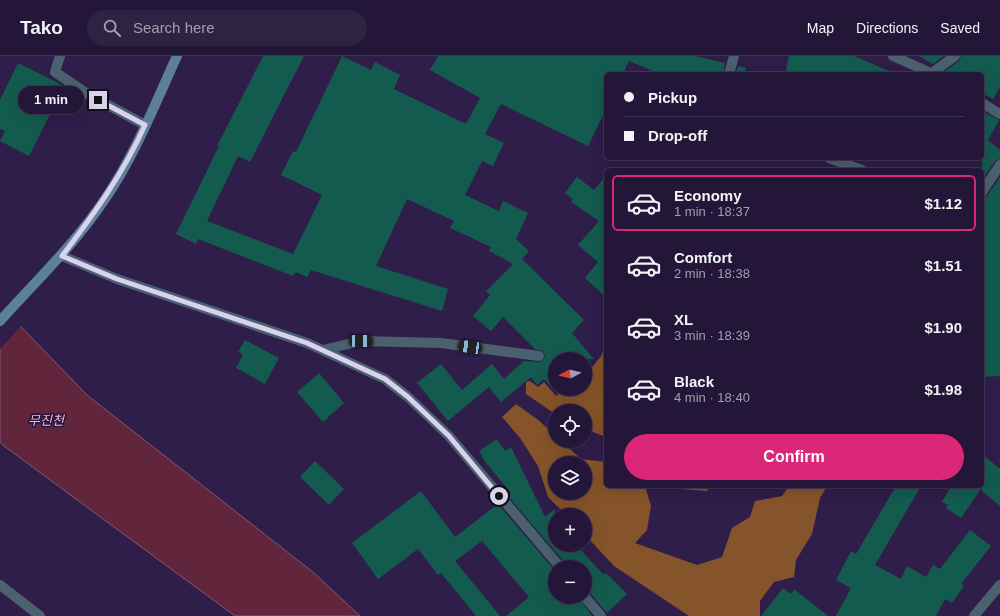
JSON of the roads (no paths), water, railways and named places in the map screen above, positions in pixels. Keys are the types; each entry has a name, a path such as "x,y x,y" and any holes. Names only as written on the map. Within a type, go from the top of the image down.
{"main road":[{"path":"0,321 37,280 62,256 105,199 136,146 177,56"}],"street":[{"path":"60,56 55,72 86,93 145,125"},
{"path":"730,72 734,56"},
{"path":"893,56 929,72"},
{"path":"935,72 954,56"},
{"path":"984,104 1000,114"},
{"path":"834,160 856,168"},
{"path":"984,189 1000,165"},
{"path":"62,256 117,279 322,350 385,379 408,397 449,436 554,560"},
{"path":"322,350 361,341 441,342 539,356"},
{"path":"974,616 1000,585"},
{"path":"0,586 40,616"},
{"path":"591,604 601,616"}],"water":[{"name":"무진천","path":"0,305 87,395 314,573 360,616 235,616 4,446 0,442"}]}
